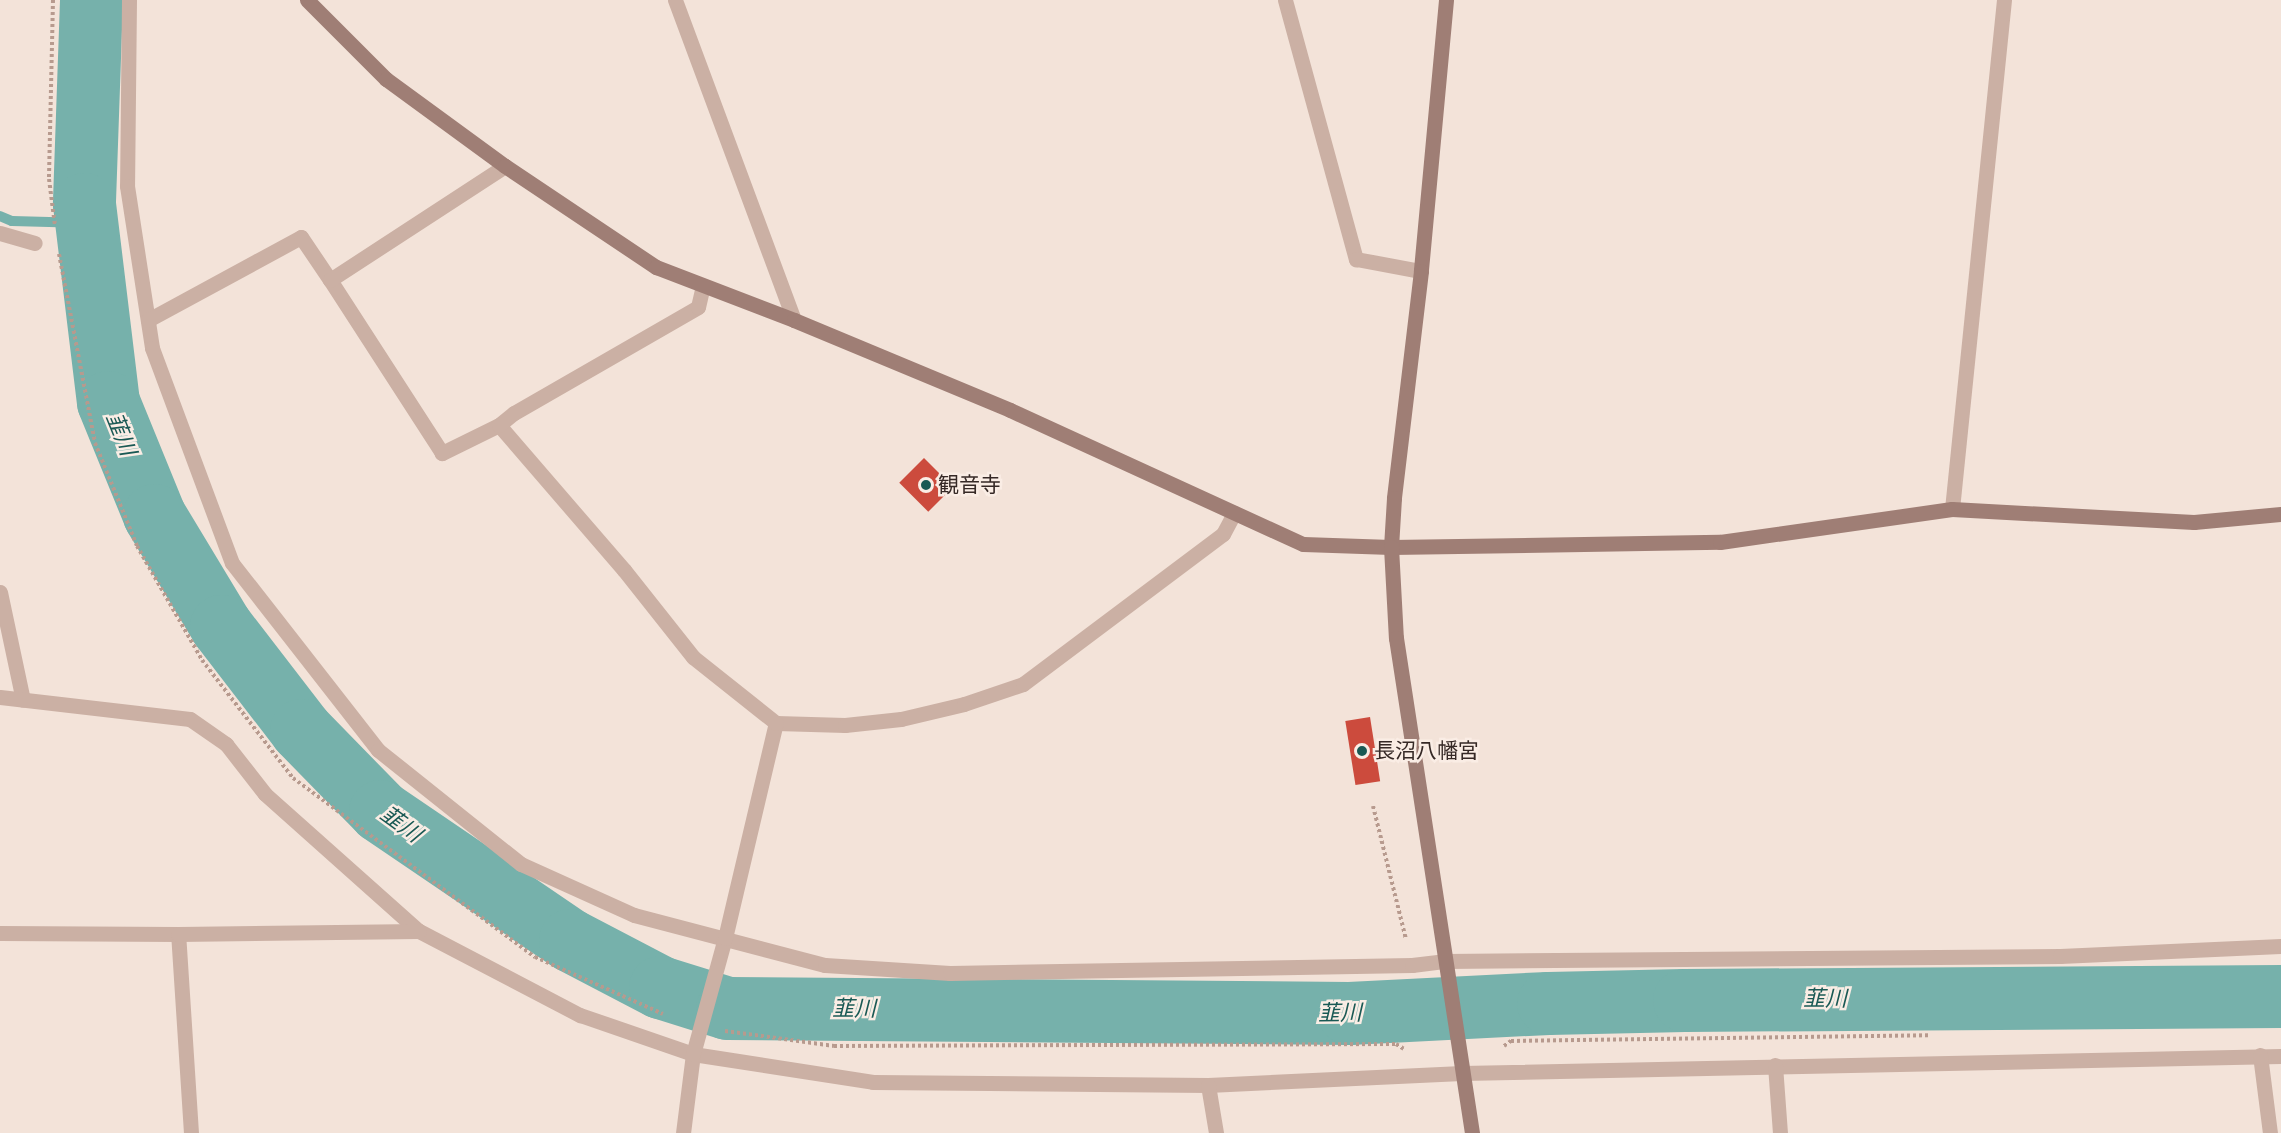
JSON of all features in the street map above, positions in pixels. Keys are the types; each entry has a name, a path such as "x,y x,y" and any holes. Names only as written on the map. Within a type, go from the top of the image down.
{"street":[{"path":"129,0 127,186 152,348 232,563 378,750 521,864 634,915 723,945 825,966 950,972 1412,965 1445,967 2060,956 2281,946"},
{"path":"307,0 386,79 505,166 656,267 794,320 1010,410 1303,544 1391,547 1720,542 1952,508 2194,522 2281,514"},
{"path":"675,0 794,320"},
{"path":"1285,0 1356,259 1421,271"},
{"path":"1446,0 1421,271 1394,498 1391,547 1396,638 1472,1133"},
{"path":"1952,508 2004,0"},
{"path":"330,280 505,166"},
{"path":"0,233 35,243"},
{"path":"148,320 302,237 442,453 499,426 514,413 698,307 703,286"},
{"path":"499,426 624,570 693,657 776,723 845,725 901,719 963,704 1023,684 1223,534 1234,513"},
{"path":"0,592 23,700"},
{"path":"0,697 190,719 226,744 265,795 419,932 580,1015 693,1054 873,1082 1208,1085 1460,1062 1775,1065 2281,1056"},
{"path":"683,1133 693,1054 723,945 776,723"},
{"path":"0,933 419,932"},
{"path":"178,934 191,1133"},
{"path":"2260,1055 2270,1133"},
{"path":"1775,1065 1780,1133"},
{"path":"1208,1085 1216,1133"}],"path":[{"path":"53,0 49,179 56,236"},
{"path":"58,247 95,443 137,546 202,660 293,778 535,957 671,1020"},
{"path":"1373,806 1412,965"},
{"path":"720,1033 729,1030 834,1046 1396,1044 1406,1050"},
{"path":"1460,1062 1487,1058 1511,1041 1937,1035"}],"building":[{"name":"観音寺","path":"924,458 953,487 928,512 899,483"},
{"name":"長沼八幡宮","path":"1370,717 1380,781 1355,785 1345,721"}],"waterway":[{"name":"韮川","path":"91,0 84,204 108,402 154,515 221,626 301,730 380,811 570,940 660,987 727,1008 1349,1013 1548,1003 1684,1000 2281,996"},
{"path":"0,216 12,221 86,223"}],"place":[{"name":"観音寺","path":"926,485"},
{"name":"長沼八幡宮","path":"1362,751"}]}
